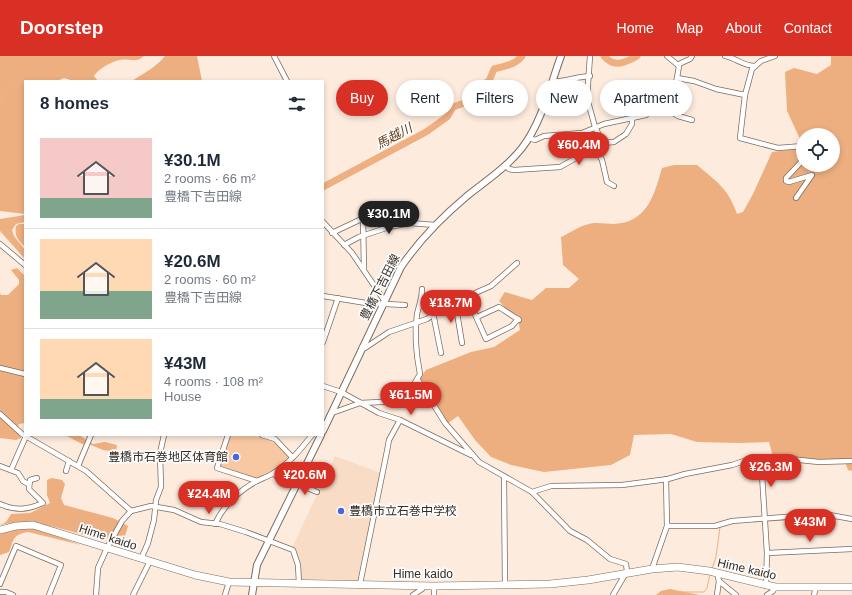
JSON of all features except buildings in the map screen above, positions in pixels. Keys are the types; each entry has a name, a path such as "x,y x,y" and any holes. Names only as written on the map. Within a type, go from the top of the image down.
{"highway":[{"name":"Hime kaido","path":"0,530 16,526 33,525 201,577 229,582 360,584 422,588 434,586 567,582 652,569 678,567 713,572 766,586 815,591 852,588"}],"main road":[{"name":"豊橋下吉田線","path":"552,80 561,56"},
{"name":"豊橋下吉田線","path":"325,422 332,413 383,302 401,267 411,252 435,224 518,153 539,116"},
{"path":"252,595 257,565 298,485 321,436"}],"street":[{"path":"274,56 286,80"},
{"path":"590,56 590,76 587,98 595,127 603,143"},
{"path":"667,56 679,64"},
{"path":"679,64 690,59 692,56"},
{"path":"725,56 734,58 744,64 755,66"},
{"path":"775,56 761,61 752,69 745,95 740,138 778,148 796,147"},
{"path":"679,64 677,78 694,81 716,89 745,95"},
{"path":"564,80 577,76 590,76"},
{"path":"528,138 534,140 544,136 582,133 595,127 641,116"},
{"path":"678,116 692,120"},
{"path":"505,165 509,169 514,170 526,168 556,168 603,143 614,142 623,136 632,124 632,118"},
{"path":"595,148 602,160 607,182 614,186"},
{"path":"796,167 786,178 786,181 789,182 812,175 796,198"},
{"path":"332,233 372,214"},
{"path":"363,217 365,235 364,270"},
{"path":"324,223 364,270 383,302"},
{"path":"344,245 365,235 405,224 435,224"},
{"path":"0,244 24,264"},
{"path":"362,347 365,348 398,328 427,319 433,313 455,301 472,295 497,282 517,263"},
{"path":"332,413 360,404 401,401 418,380 420,374 415,348 416,323 422,299 422,289"},
{"path":"472,295 474,310 486,339 512,326 519,320 499,307 477,317"},
{"path":"324,296 366,303 383,302 405,305"},
{"path":"324,339 338,298"},
{"path":"455,301 462,343"},
{"path":"433,313 441,353"},
{"path":"0,368 24,374"},
{"path":"418,380 445,423 460,439 472,456"},
{"path":"324,386 341,392 360,404 379,413 400,420 472,456 504,478 532,492 570,531 587,540 610,559 626,564 627,571 612,595"},
{"path":"0,414 13,428 24,435"},
{"path":"360,584 388,446 400,420"},
{"path":"11,470 26,436 78,466 131,511"},
{"path":"78,466 91,436"},
{"path":"141,559 148,543 154,520 155,505 162,482 160,453 164,436"},
{"path":"228,436 217,468 257,481"},
{"path":"267,436 275,439 292,457"},
{"path":"215,524 226,504 236,494 257,481 273,474 292,457 311,436"},
{"path":"532,492 556,486 622,485 666,479 726,467 750,459 780,458 819,462 852,461"},
{"path":"761,459 767,553 766,586"},
{"path":"66,471 69,460"},
{"path":"0,466 20,475 23,481 28,484 30,491 43,503 27,510 13,509 0,504"},
{"path":"273,474 317,492"},
{"path":"28,484 32,478 37,478"},
{"path":"504,478 505,584"},
{"path":"652,569 667,526 666,479"},
{"path":"96,595 97,573 106,548 122,521 131,511 155,505 174,510 201,522 246,532 293,550 298,565 299,583"},
{"path":"667,526 715,526 732,521 765,520 824,514 852,519"},
{"path":"0,584 16,546 61,565 49,595"},
{"path":"767,553 852,549"},
{"path":"133,595 150,562"},
{"path":"713,572 719,581 736,595"},
{"path":"717,595 719,581"},
{"path":"226,595 229,582"},
{"path":"434,586 434,595"},
{"path":"766,595 773,591 775,587"},
{"path":"413,595 422,588"},
{"path":"422,588 422,595"},
{"path":"0,592 6,592 13,595"}],"shaded area":[{"path":"0,56 144,56 138,60 120,60 109,64 102,68 94,76 97,80 71,80 64,78 59,80 24,80 24,214 0,211"},
{"path":"165,56 197,56 202,80 134,80 154,67"},
{"path":"831,56 852,56 852,471 848,470 844,459 812,460 773,457 769,442 697,442 671,434 634,435 630,455 611,465 544,472 511,465 491,457 475,440 458,416 447,424 420,378 426,370 471,352 494,347 520,330 518,319 499,301 505,292 532,300 546,288 569,288 579,279 563,265 561,237 585,225 598,223 614,224 635,218 642,213 648,205 656,188 662,168 674,165 697,165 716,181 726,192 734,205 737,214 743,212 772,152 796,149 796,172 840,172 840,128 796,128 796,130 787,111 785,72 794,68 817,74 831,65"},
{"path":"24,215 24,222 16,224 12,230 14,236 24,249 24,258 0,231 0,219"},
{"path":"19,224 24,224 24,246 16,235 16,226"},
{"path":"17,268 24,275 24,423 19,424 17,429 21,438 16,440 0,438 0,293 1,295 8,295 19,284 19,280 11,270"},
{"path":"67,436 81,436 93,444 105,442 117,445 116,452 82,444"},
{"path":"230,436 256,436 263,438 283,450 290,458 271,473 257,479 219,467"},
{"name":"豊橋市立石巻中学校","path":"335,456 381,473 359,581 300,579 292,548"},
{"path":"52,478 62,480 65,484 61,498 64,505 113,518 128,526 125,536 110,535 105,541 40,524 13,523 0,525 6,522 11,514 30,513 50,503 47,495 47,480"},
{"path":"21,528 34,528 81,545 28,532 16,537 9,552 0,555 0,534"},
{"path":"670,589 700,595 656,595 661,591"}],"waterway":[{"name":"馬越川","path":"324,186 426,132 447,117 453,107 467,102 480,86 489,81 494,69 513,63 522,56"},
{"name":"馬越川","path":"604,56 608,60 616,63 628,61 637,56"},
{"name":"馬越川","path":"0,101 10,88 16,84 24,82"},
{"path":"768,521 827,518"},
{"path":"754,522 763,521"},
{"path":"712,569 716,557 720,527"},
{"path":"660,595 670,592 704,592 707,588 710,574"}],"place":[{"name":"豊橋市石巻地区体育館","path":"236,457"},
{"name":"豊橋市立石巻中学校","path":"341,511"}]}
